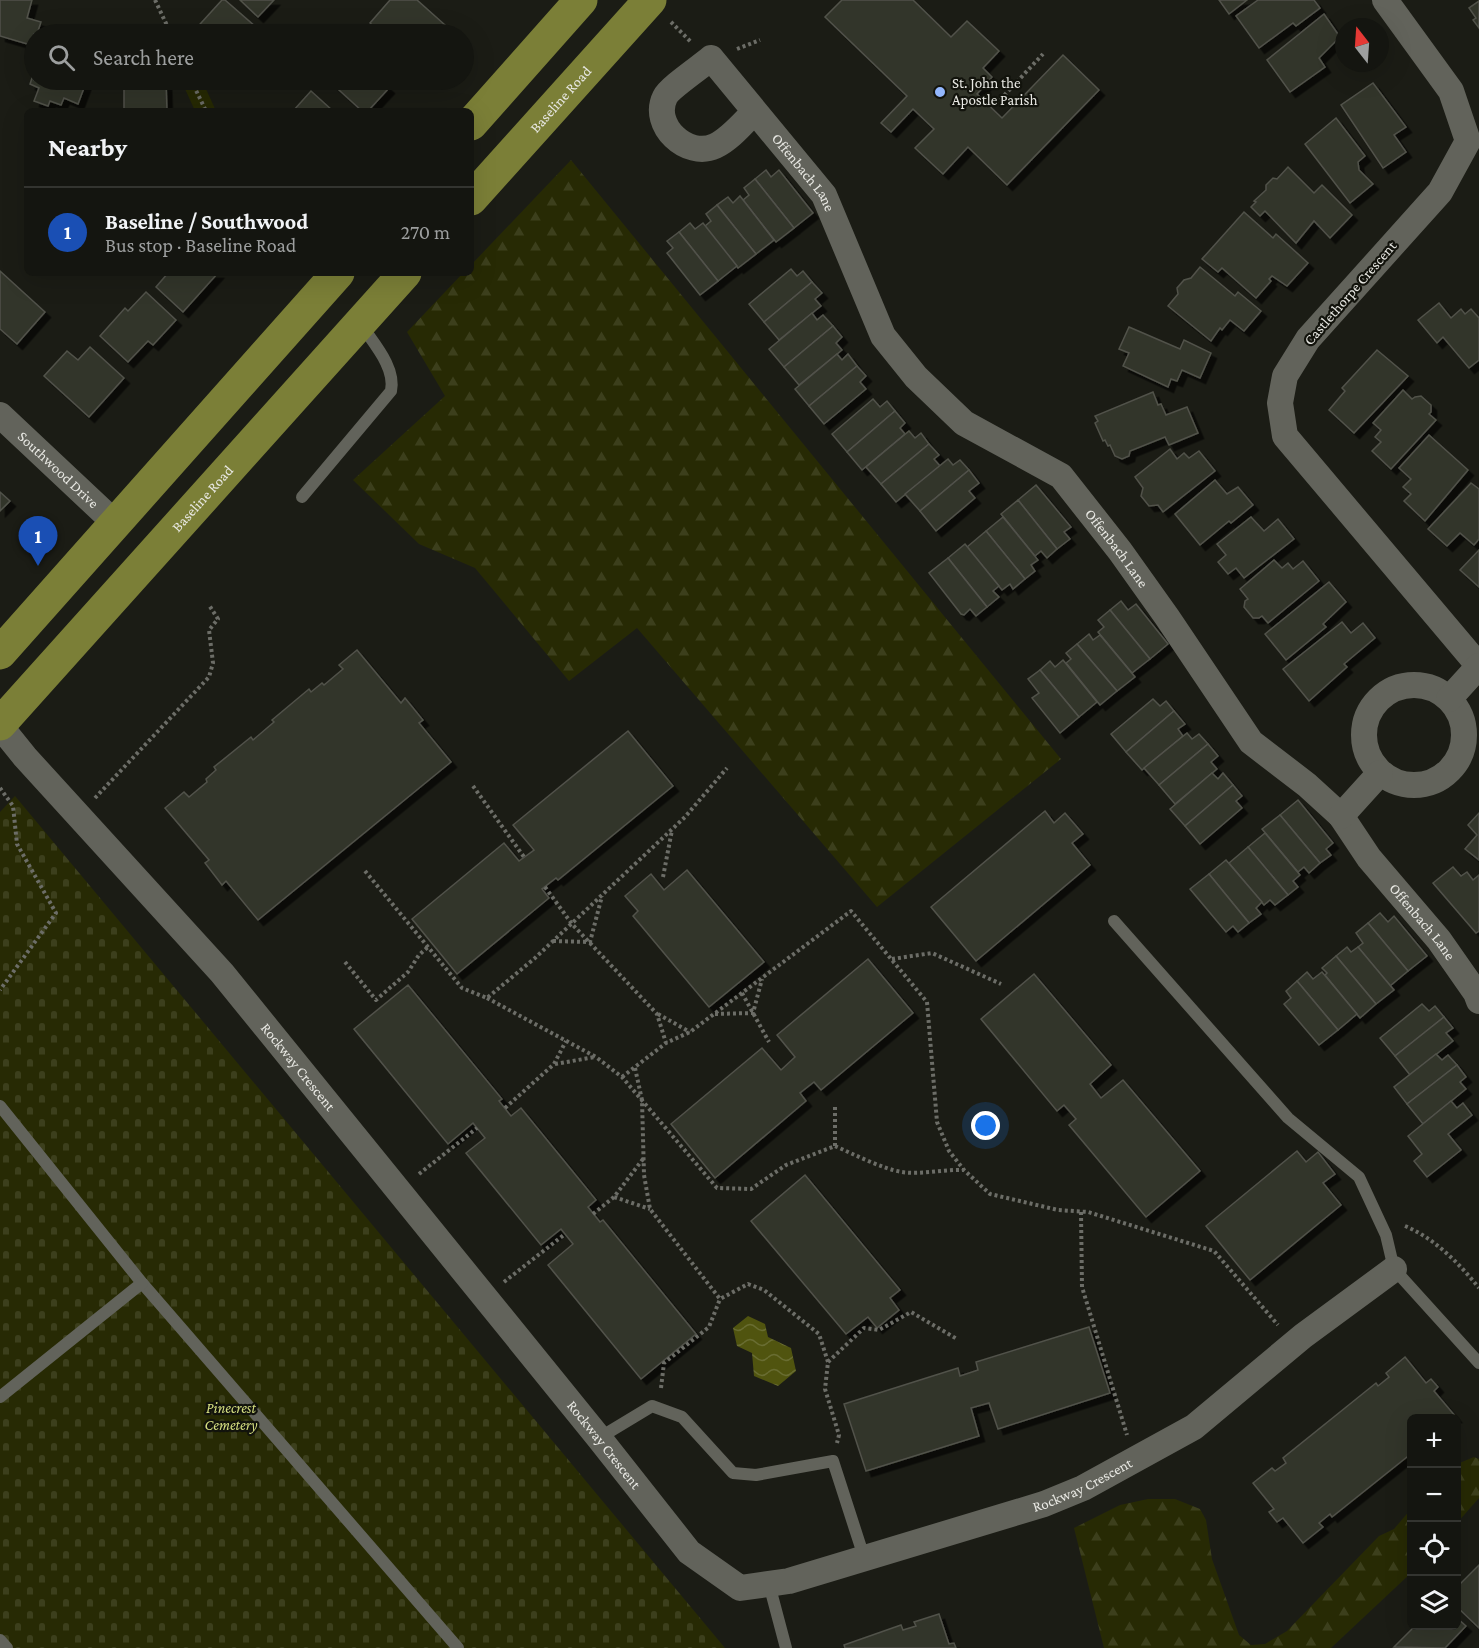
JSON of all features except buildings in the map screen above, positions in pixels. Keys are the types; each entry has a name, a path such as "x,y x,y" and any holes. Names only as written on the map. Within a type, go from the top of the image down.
{"main road":[{"path":"474,121 581,0"},
{"name":"Baseline Road","path":"474,196 650,0"},
{"path":"0,653 335,276"},
{"name":"Baseline Road","path":"0,725 402,276"}],"street":[{"name":"Castlethorpe Crescent","path":"1385,0 1451,91 1468,141 1440,192 1308,339 1285,376 1280,403 1285,436 1479,666"},
{"name":"Offenbach Lane","path":"754,112 824,195 883,336 916,377 964,423 1061,476 1120,551 1251,741 1307,785 1341,816 1369,858 1439,940 1476,993 1479,1001"},
{"name":"Southwood Drive","path":"0,415 115,523"},
{"path":"1449,699 1479,666"},
{"path":"1420,685 1435,690 1449,699 1459,712 1464,729 1464,746 1457,762 1445,776 1429,784 1412,786 1395,782 1380,773 1370,760 1364,738 1368,714 1377,701 1389,692 1404,686 1420,685"},
{"name":"Rockway Crescent","path":"0,725 25,757 222,973 689,1552 740,1588 789,1581 1044,1504 1083,1488 1194,1427 1294,1344 1394,1269"},
{"path":"1341,816 1380,773"}],"lane":[{"path":"302,497 391,391 393,382 389,368 360,323"},
{"path":"1114,921 1287,1118 1359,1177 1386,1234 1394,1269 1479,1363"},
{"path":"0,1106 142,1283 458,1648"},
{"path":"0,1397 142,1283"},
{"path":"599,1438 652,1406 682,1417 733,1473 756,1475 833,1461 864,1557"},
{"path":"769,1584 786,1648"},
{"path":"0,1640 7,1648"}],"path":[{"path":"155,0 166,24"},
{"path":"996,104 1043,54"},
{"path":"196,90 205,108"},
{"path":"95,799 209,677 213,663 209,630 218,619 209,605"},
{"path":"487,998 572,924 672,829 727,768"},
{"path":"473,786 524,857"},
{"path":"0,788 13,806 17,844 56,913 0,990"},
{"path":"663,877 672,829"},
{"path":"365,871 462,988 487,998 596,1057 622,1077 717,1188 751,1189 786,1165 835,1146 900,1172 964,1170"},
{"path":"545,887 572,924 657,1014 690,1032"},
{"path":"590,942 602,896"},
{"path":"622,1077 666,1043 690,1032 851,911 927,1002 937,1122 949,1151 964,1170 990,1194 1058,1210 1088,1212 1214,1251 1294,1344"},
{"path":"553,941 590,942"},
{"path":"345,962 376,1000 408,972 419,955 428,947"},
{"path":"892,960 932,953 1001,984"},
{"path":"753,1013 762,978"},
{"path":"742,993 769,1042"},
{"path":"714,1014 753,1013"},
{"path":"657,1014 666,1043"},
{"path":"505,1108 554,1064 566,1041"},
{"path":"554,1064 596,1057"},
{"path":"635,1068 642,1100 644,1175 650,1209 720,1299"},
{"path":"835,1107 835,1146"},
{"path":"398,1190 477,1128"},
{"path":"593,1214 614,1197 643,1159"},
{"path":"614,1197 650,1209"},
{"path":"1081,1212 1082,1287 1116,1404 1135,1459"},
{"path":"1375,1213 1415,1230 1461,1265 1479,1288"},
{"path":"484,1297 565,1234"},
{"path":"662,1409 661,1390 664,1363 709,1327 720,1299 748,1284 764,1290 819,1334 828,1362 825,1389 839,1435 833,1461"},
{"path":"828,1362 864,1328 879,1330 911,1312 957,1339"}],"green space":[{"path":"186,90 207,90 215,108 194,108"},
{"path":"571,160 1061,759 877,907 637,628 569,681 475,568 419,544 353,480 445,396 407,332 460,276 474,276 474,262"},
{"name":"Pinecrest Cemetery","path":"15,796 725,1648 0,1648 0,812"},
{"path":"1474,1457 1479,1459 1479,1498 1461,1518 1461,1468 1461,1462"},
{"path":"1148,1499 1175,1499 1200,1509 1206,1520 1212,1559 1239,1635 1251,1645 1265,1644 1287,1631 1379,1536 1394,1529 1407,1514 1407,1577 1331,1648 1104,1648 1074,1528 1120,1505"}],"water":[{"path":"748,1316 765,1324 768,1337 791,1348 796,1371 778,1386 754,1376 752,1353 737,1346 733,1328"}],"place":[{"name":"St. John the Apostle Parish","path":"940,92"},
{"name":"Baseline / Southwood","path":"38,566"}]}
